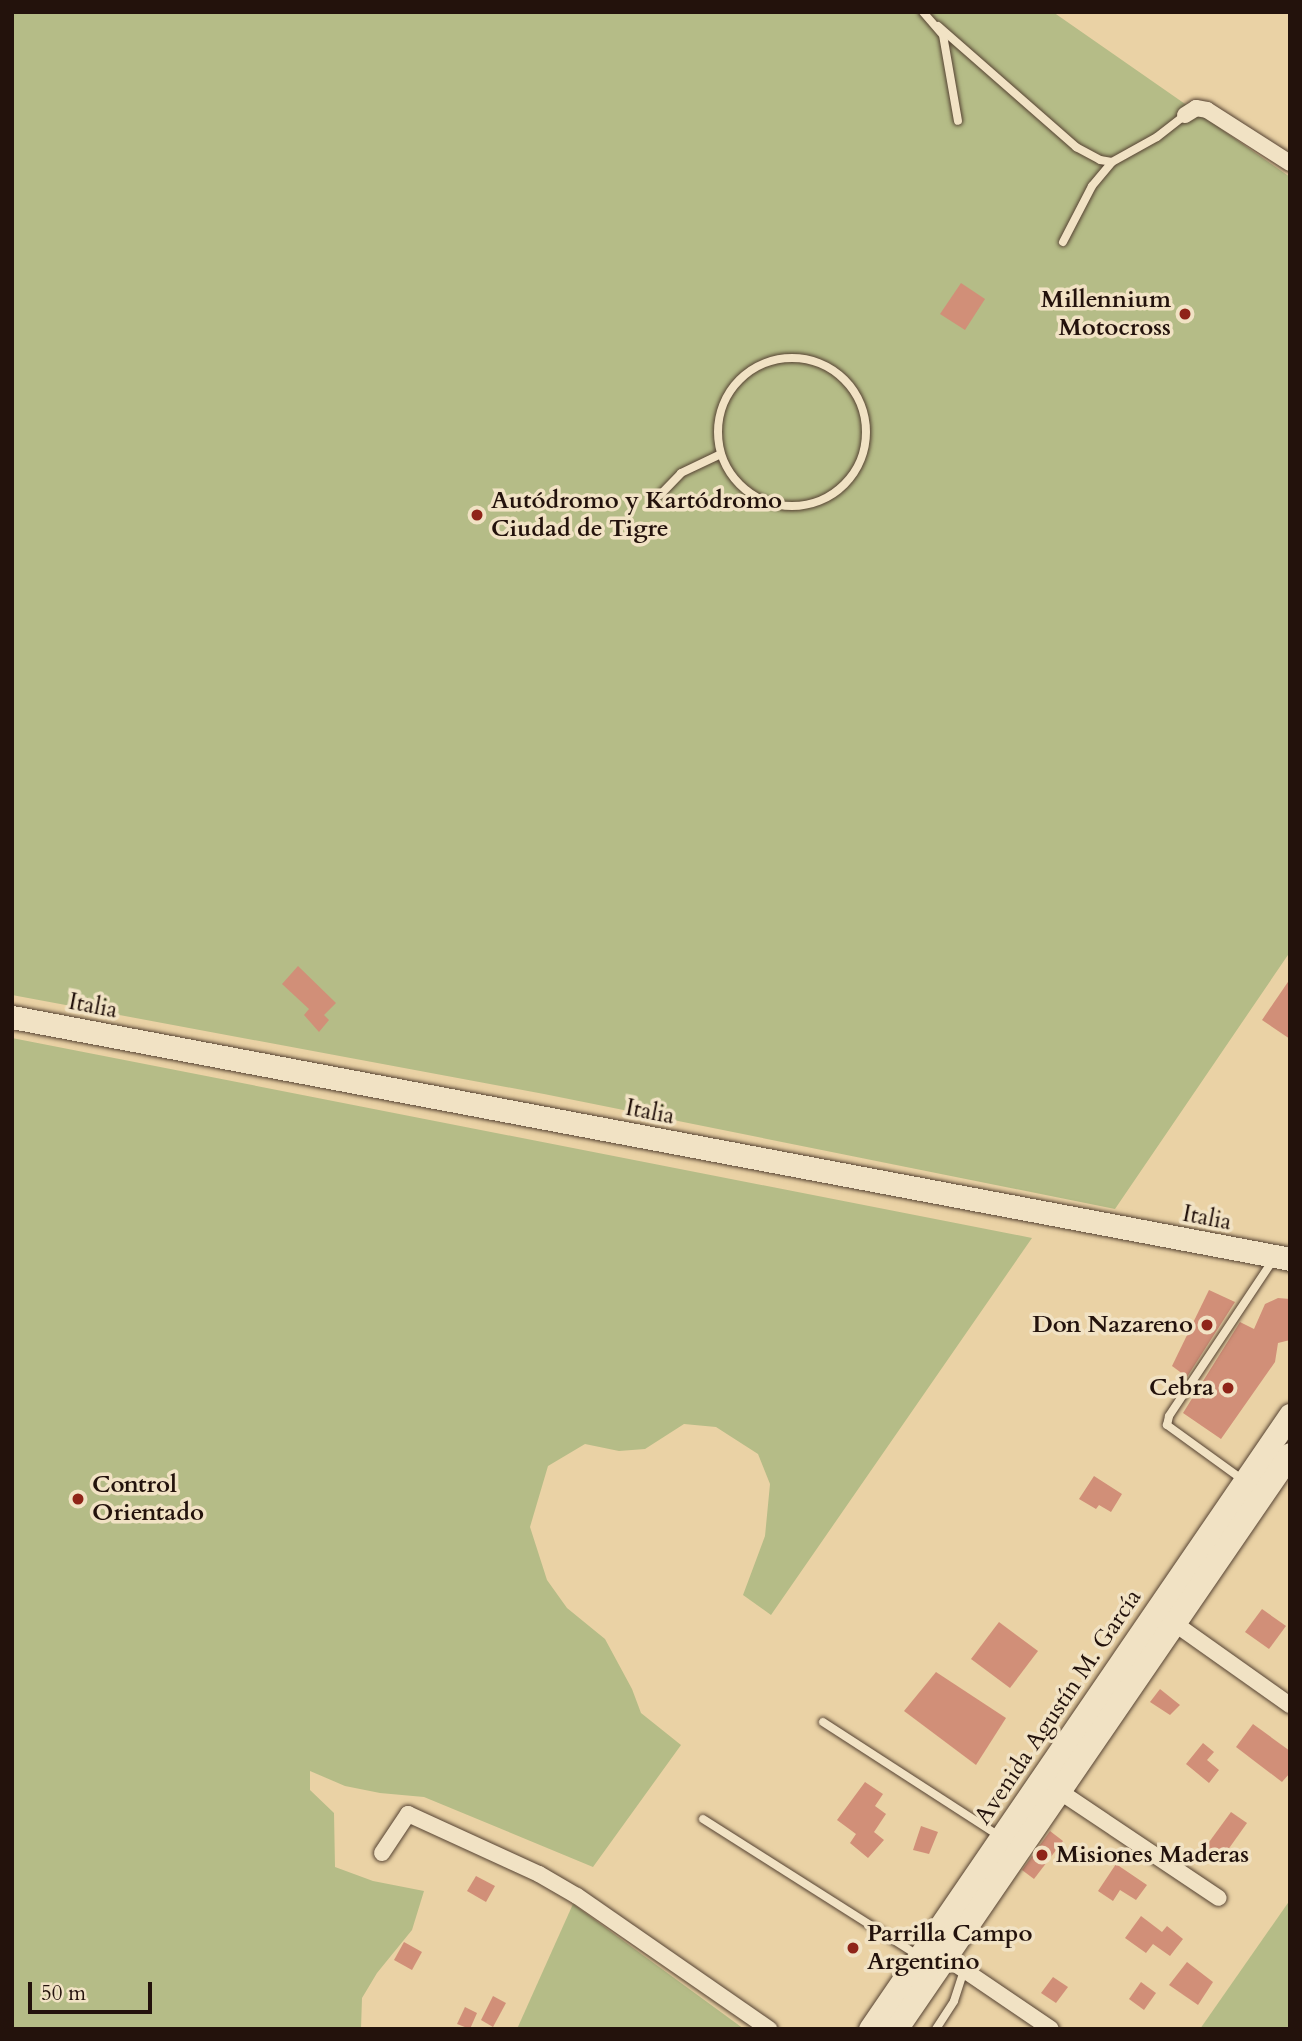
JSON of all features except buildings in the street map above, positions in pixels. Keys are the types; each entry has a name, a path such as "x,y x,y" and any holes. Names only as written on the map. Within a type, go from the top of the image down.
{"main road":[{"name":"Italia","path":"12,1017 1283,1258"},
{"name":"Avenida Agustín M. García","path":"870,2029 1290,1415"},
{"name":"Avenida Agustín M. García","path":"896,2029 954,1964 1059,1791 1290,1454"}],"street":[{"path":"1185,115 1196,108 1207,110 1290,163"},
{"path":"1174,1623 1290,1705"},
{"path":"1059,1791 1219,1898"},
{"path":"382,1853 408,1814 539,1874 577,1896 769,2029"},
{"path":"954,1964 1051,2029"}],"lane":[{"path":"923,12 1076,147 1100,160 1112,162"},
{"path":"938,26 946,50 957,121"},
{"path":"1063,242 1092,186 1112,162 1157,137 1185,115"},
{"path":"799,358 830,368 853,389 866,418 864,450 850,479 839,490 810,504 778,505 748,492 732,475 721,454 719,422 730,392 746,374 767,362 799,358"},
{"path":"660,495 681,473 721,454"},
{"path":"1244,1481 1167,1424 1169,1416 1283,1258"},
{"path":"823,1722 1001,1837"},
{"path":"703,1819 919,1957"},
{"path":"936,2029 954,2001 954,1964"}],"green space":[{"name":"Autódromo y Kartódromo Ciudad de Tigre","path":"12,12 1053,12 1290,177 1290,952 1115,1209 544,1094 12,995"},
{"path":"12,1038 1032,1238 771,1615 743,1595 765,1536 770,1484 758,1454 716,1427 684,1424 645,1449 619,1451 585,1444 548,1466 530,1527 547,1580 567,1608 605,1639 632,1689 641,1713 681,1745 593,1867 424,1797 380,1793 345,1786 310,1771 310,1790 334,1813 335,1867 373,1881 424,1891 412,1930 377,1973 362,1998 361,2029 12,2029"},
{"path":"1290,1900 1290,2029 1200,2029"},
{"path":"573,1904 744,2029 517,2029"}],"place":[{"name":"Millennium Motocross","path":"1185,314"},
{"name":"Autódromo y Kartódromo Ciudad de Tigre","path":"477,515"},
{"name":"Don Nazareno","path":"1207,1325"},
{"name":"Cebra","path":"1228,1388"},
{"name":"Control Orientado","path":"78,1499"},
{"name":"Misiones Maderas","path":"1042,1855"},
{"name":"Parrilla Campo Argentino","path":"853,1948"}]}
